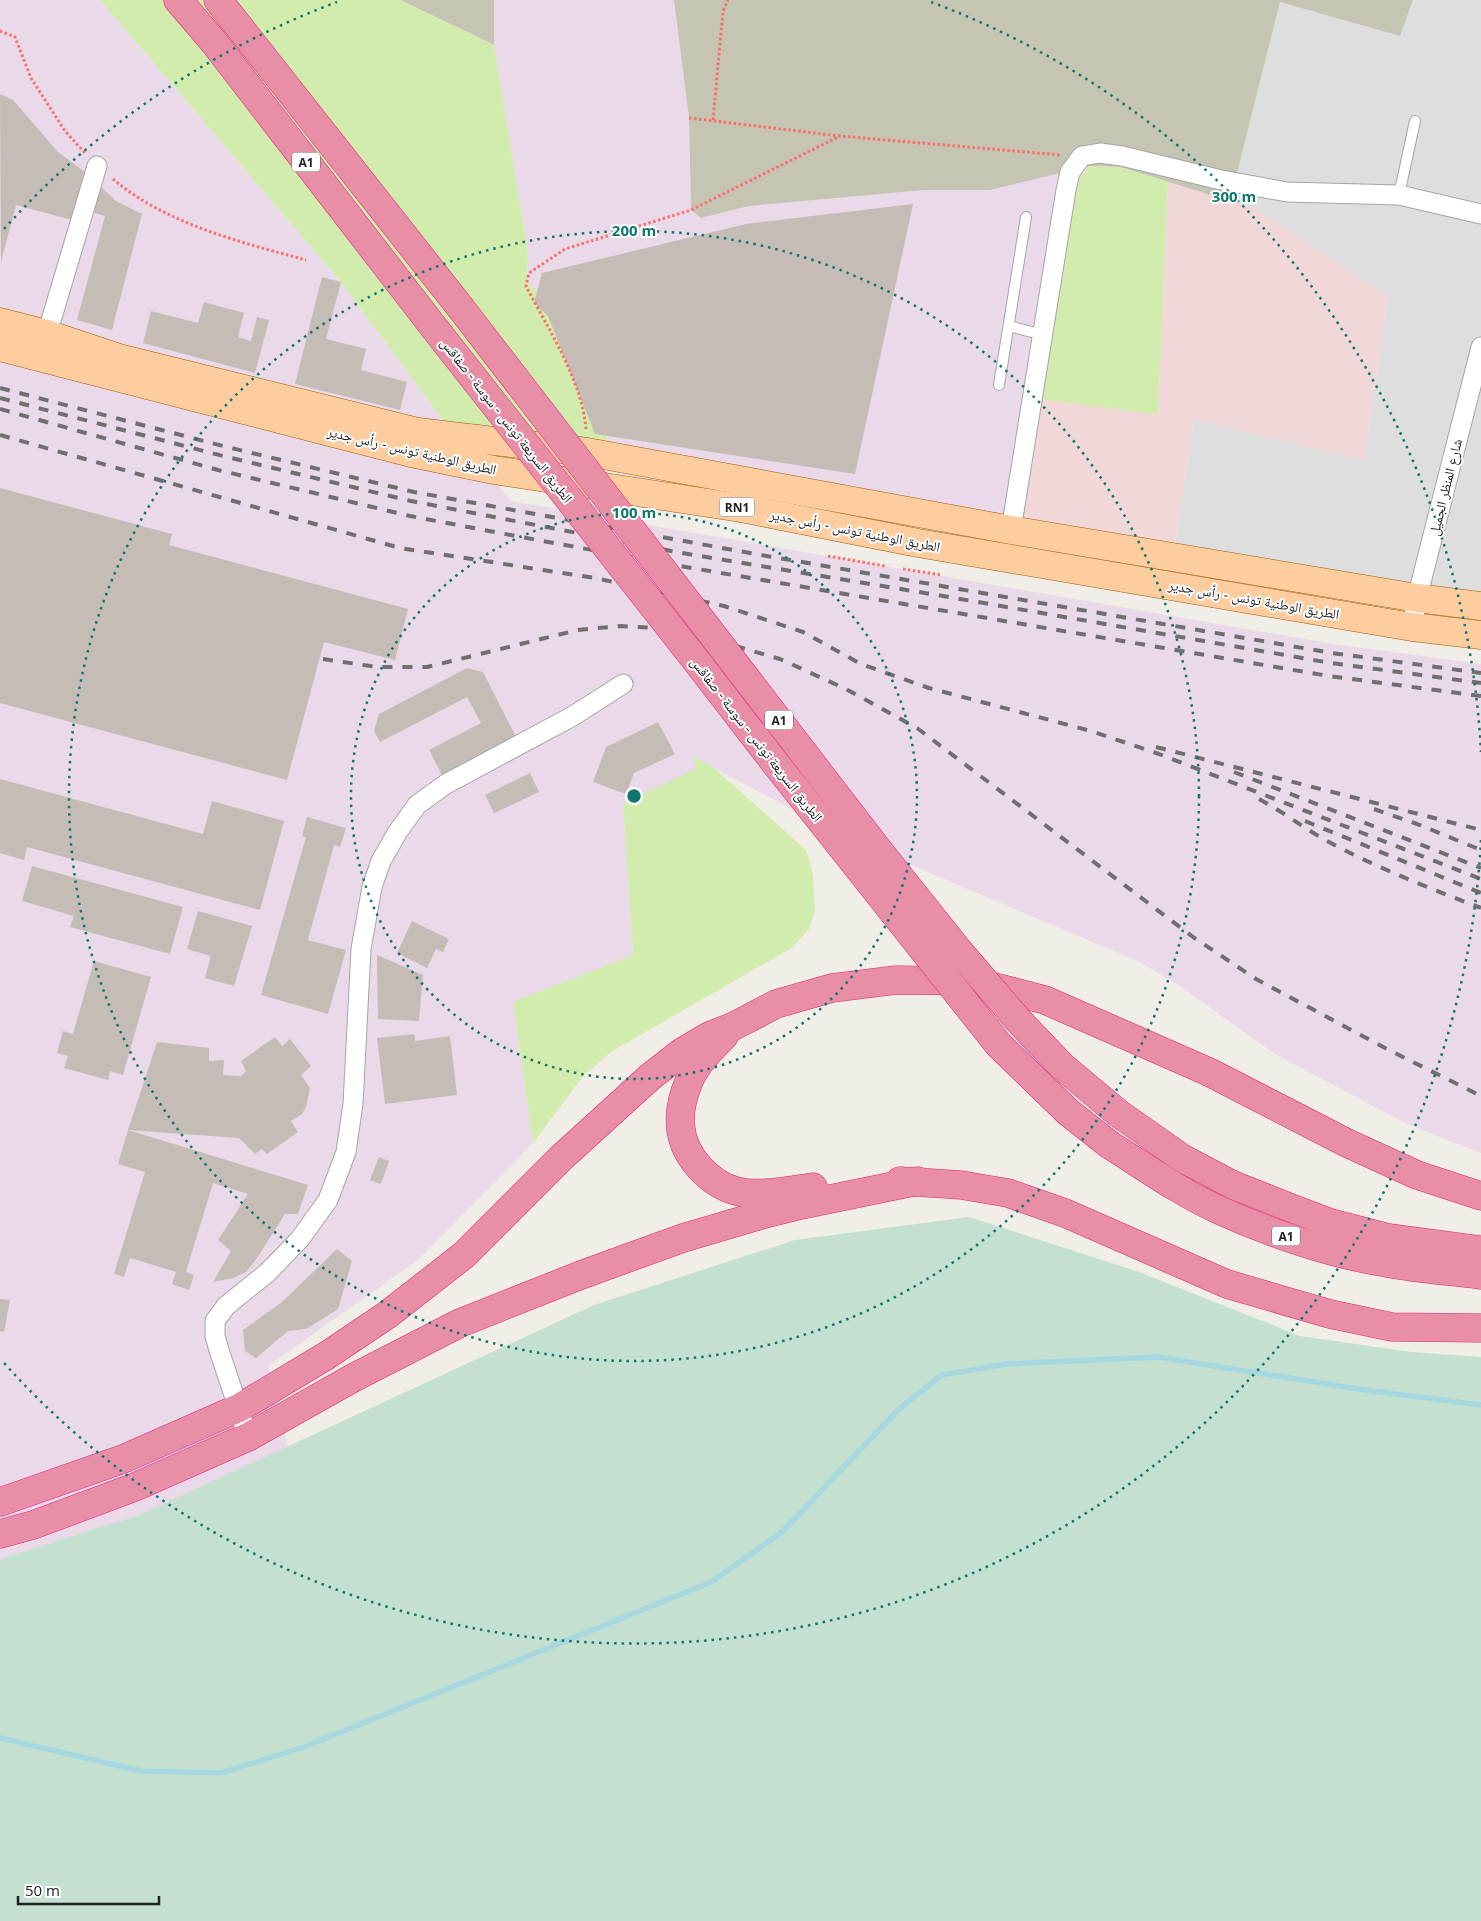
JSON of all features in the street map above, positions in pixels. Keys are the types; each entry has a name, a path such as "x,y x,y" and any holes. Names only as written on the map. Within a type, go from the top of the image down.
{"highway":[{"name":"الطريق السريعة تونس - سوسة - صفاقس","path":"178,0 213,41 432,325 778,767 998,1044 1068,1112 1110,1145 1217,1209 1276,1233 1321,1248 1386,1263 1481,1275"},
{"name":"الطريق السريعة تونس - سوسة - صفاقس","path":"218,0 460,308 876,847 958,950 1018,1020 1062,1066 1118,1113 1182,1158 1233,1185 1331,1223 1389,1238 1481,1250"},
{"path":"0,1502 123,1459 239,1408 326,1356 387,1315 464,1255 561,1158 650,1078 682,1052 709,1036 732,1027 776,1004 832,988 896,980 971,981 1045,1000 1208,1072 1347,1143 1416,1175 1481,1196"},
{"path":"732,1027 704,1058 689,1080 680,1119 682,1140 690,1156 710,1179 737,1191 762,1193 843,1183 918,1181 961,1185 1008,1193 1066,1213 1227,1284 1330,1314 1392,1327 1481,1328"},
{"path":"0,1534 135,1487 248,1437 353,1378 460,1323 581,1275 683,1238 761,1215 800,1205 918,1181"}],"main road":[{"name":"الطريق الوطنية تونس - رأس جدير","path":"0,322 47,334 119,358 418,432 588,452 1011,530 1417,598 1481,606"},
{"name":"الطريق الوطنية تونس - رأس جدير","path":"0,347 421,455 494,470 741,508 918,543 1412,627 1481,635"}],"street":[{"path":"1011,530 1066,190 1070,172 1082,156 1100,153 1122,156 1221,180 1287,192 1399,196 1481,214"},
{"path":"47,334 98,166"},
{"name":"شارع المنظر الجميل","path":"1412,627 1417,598 1481,347"},
{"path":"248,1437 217,1343 215,1321 226,1306 267,1273 300,1239 328,1200 346,1152 353,1104 361,949 372,887 381,861 397,833 417,805 446,784 573,716 624,684"}],"lane":[{"path":"1399,196 1415,121"},
{"path":"1000,385 1026,217"},
{"path":"1009,326 1043,335"}],"path":[{"path":"713,121 723,11 728,0"},
{"path":"0,31 15,37 30,78 65,132 98,166 125,189 175,217 235,240 306,260"},
{"path":"689,118 840,136 1082,156"},
{"path":"588,452 585,414 570,372 526,286 530,273 565,249 691,210 840,136"},
{"path":"828,556 885,566"},
{"path":"902,568 942,575"}],"shaded area":[{"path":"0,0 100,0 341,282 445,423 511,501 1333,644 1481,664 1481,1153 1407,1124 1275,1054 1180,986 1140,962 845,837 695,758 697,769 623,803 633,955 513,1002 533,1143 419,1259 268,1366 288,1447 139,1515 0,1559"},
{"path":"400,0 494,0 494,45"},
{"path":"494,0 674,0 689,118 691,210 701,218 749,206 924,190 990,190 1089,166 1060,203 1015,521 607,449 605,388 544,300 527,281 528,253 494,45"},
{"path":"674,0 1413,0 1400,36 1280,2 1230,201 1120,167 1089,166 990,190 924,190 749,206 701,218 691,210 689,118"},
{"path":"1413,0 1481,0 1481,594 1174,551 1194,419 1364,460 1388,297 1254,208 1230,201 1280,2 1400,36"},
{"path":"1168,182 1254,208 1388,297 1364,460 1194,419 1174,551 1015,521 1032,398 1158,415"}],"green space":[{"path":"100,0 400,0 494,45 528,253 527,281 544,300 605,388 607,449 445,423 341,282"},
{"path":"1089,166 1120,167 1168,182 1158,415 1032,398 1060,202"},
{"path":"694,757 713,767 806,850 813,874 815,911 809,929 793,947 611,1052 584,1075 533,1143 513,1002 633,955 623,803 696,769"},
{"path":"969,1217 1139,1272 1300,1336 1411,1352 1481,1357 1481,1921 0,1921 0,1559 139,1515 594,1305 795,1240"}],"building":[{"path":"0,94 13,100 58,152 86,173 72,220 16,205 1,262"},
{"path":"99,185 116,201 142,214 112,330 77,320 105,216 92,212"},
{"path":"913,204 855,474 595,434 548,316 534,303 542,273 746,224"},
{"path":"322,277 341,282 326,339 366,349 361,370 407,382 400,410 295,384"},
{"path":"204,302 244,313 238,337 251,341 257,317 269,320 255,373 143,343 151,311 198,323"},
{"path":"0,488 172,534 169,545 408,609 395,660 324,642 287,780 0,703"},
{"path":"467,668 483,672 516,737 442,775 429,750 481,723 467,697 380,742 374,731 379,714"},
{"path":"658,722 675,754 634,773 626,794 593,782 606,747"},
{"path":"530,773 539,792 494,813 485,795"},
{"path":"0,779 203,834 212,801 284,821 260,910 27,847 24,860 0,853"},
{"path":"307,817 346,828 340,847 334,845 308,940 346,950 328,1014 261,995 306,837 302,836"},
{"path":"32,866 183,907 170,954 70,927 74,916 22,901"},
{"path":"198,911 252,926 234,986 205,978 211,956 187,949"},
{"path":"412,921 449,939 443,952 436,949 427,968 397,953"},
{"path":"377,955 423,975 419,1021 378,1019"},
{"path":"94,961 151,977 123,1075 110,1071 108,1080 64,1068 68,1056 57,1053 63,1031 73,1034"},
{"path":"414,1034 415,1041 450,1036 457,1095 385,1104 377,1038"},
{"path":"275,1037 282,1046 290,1039 311,1066 301,1075 310,1088 306,1107 302,1114 291,1121 298,1132 267,1154 262,1149 255,1154 239,1138 128,1130 157,1042 209,1048 209,1061 224,1060 223,1075 241,1076 246,1071 241,1061"},
{"path":"128,1130 308,1185 298,1214 285,1214 246,1272 233,1278 213,1282 231,1251 218,1240 248,1194 213,1183 186,1272 194,1275 189,1290 172,1284 176,1272 130,1258 124,1277 114,1274 145,1172 118,1164"},
{"path":"379,1157 389,1161 381,1184 370,1180"},
{"path":"337,1249 352,1261 338,1309 306,1329 288,1331 256,1358 245,1351 243,1330 282,1302"},
{"path":"0,1299 10,1300 4,1332 0,1331"}],"waterway":[{"path":"0,1738 141,1771 221,1773 304,1747 711,1582 781,1533 899,1409 942,1375 1007,1364 1158,1357 1365,1390 1481,1405"}],"railway":[{"path":"0,388 227,447 414,492 761,555 1332,653 1481,673"},
{"path":"0,398 223,456 411,501 520,522 682,553 1331,663 1481,683"},
{"path":"0,409 218,470 410,516 680,566 1329,676 1481,696"},
{"path":"0,435 400,548 595,578 724,606 803,632 861,664 929,688 1091,731 1159,754 1481,879"},
{"path":"323,659 377,667 427,667 578,630 620,626 677,629 780,659 846,689 917,728 1193,937 1256,979 1385,1048 1481,1096"},
{"path":"1156,747 1481,830"},
{"path":"1234,772 1481,868"},
{"path":"1259,799 1346,851 1403,877 1481,908"},
{"path":"1374,809 1481,850"},
{"path":"1305,821 1481,893"}]}
